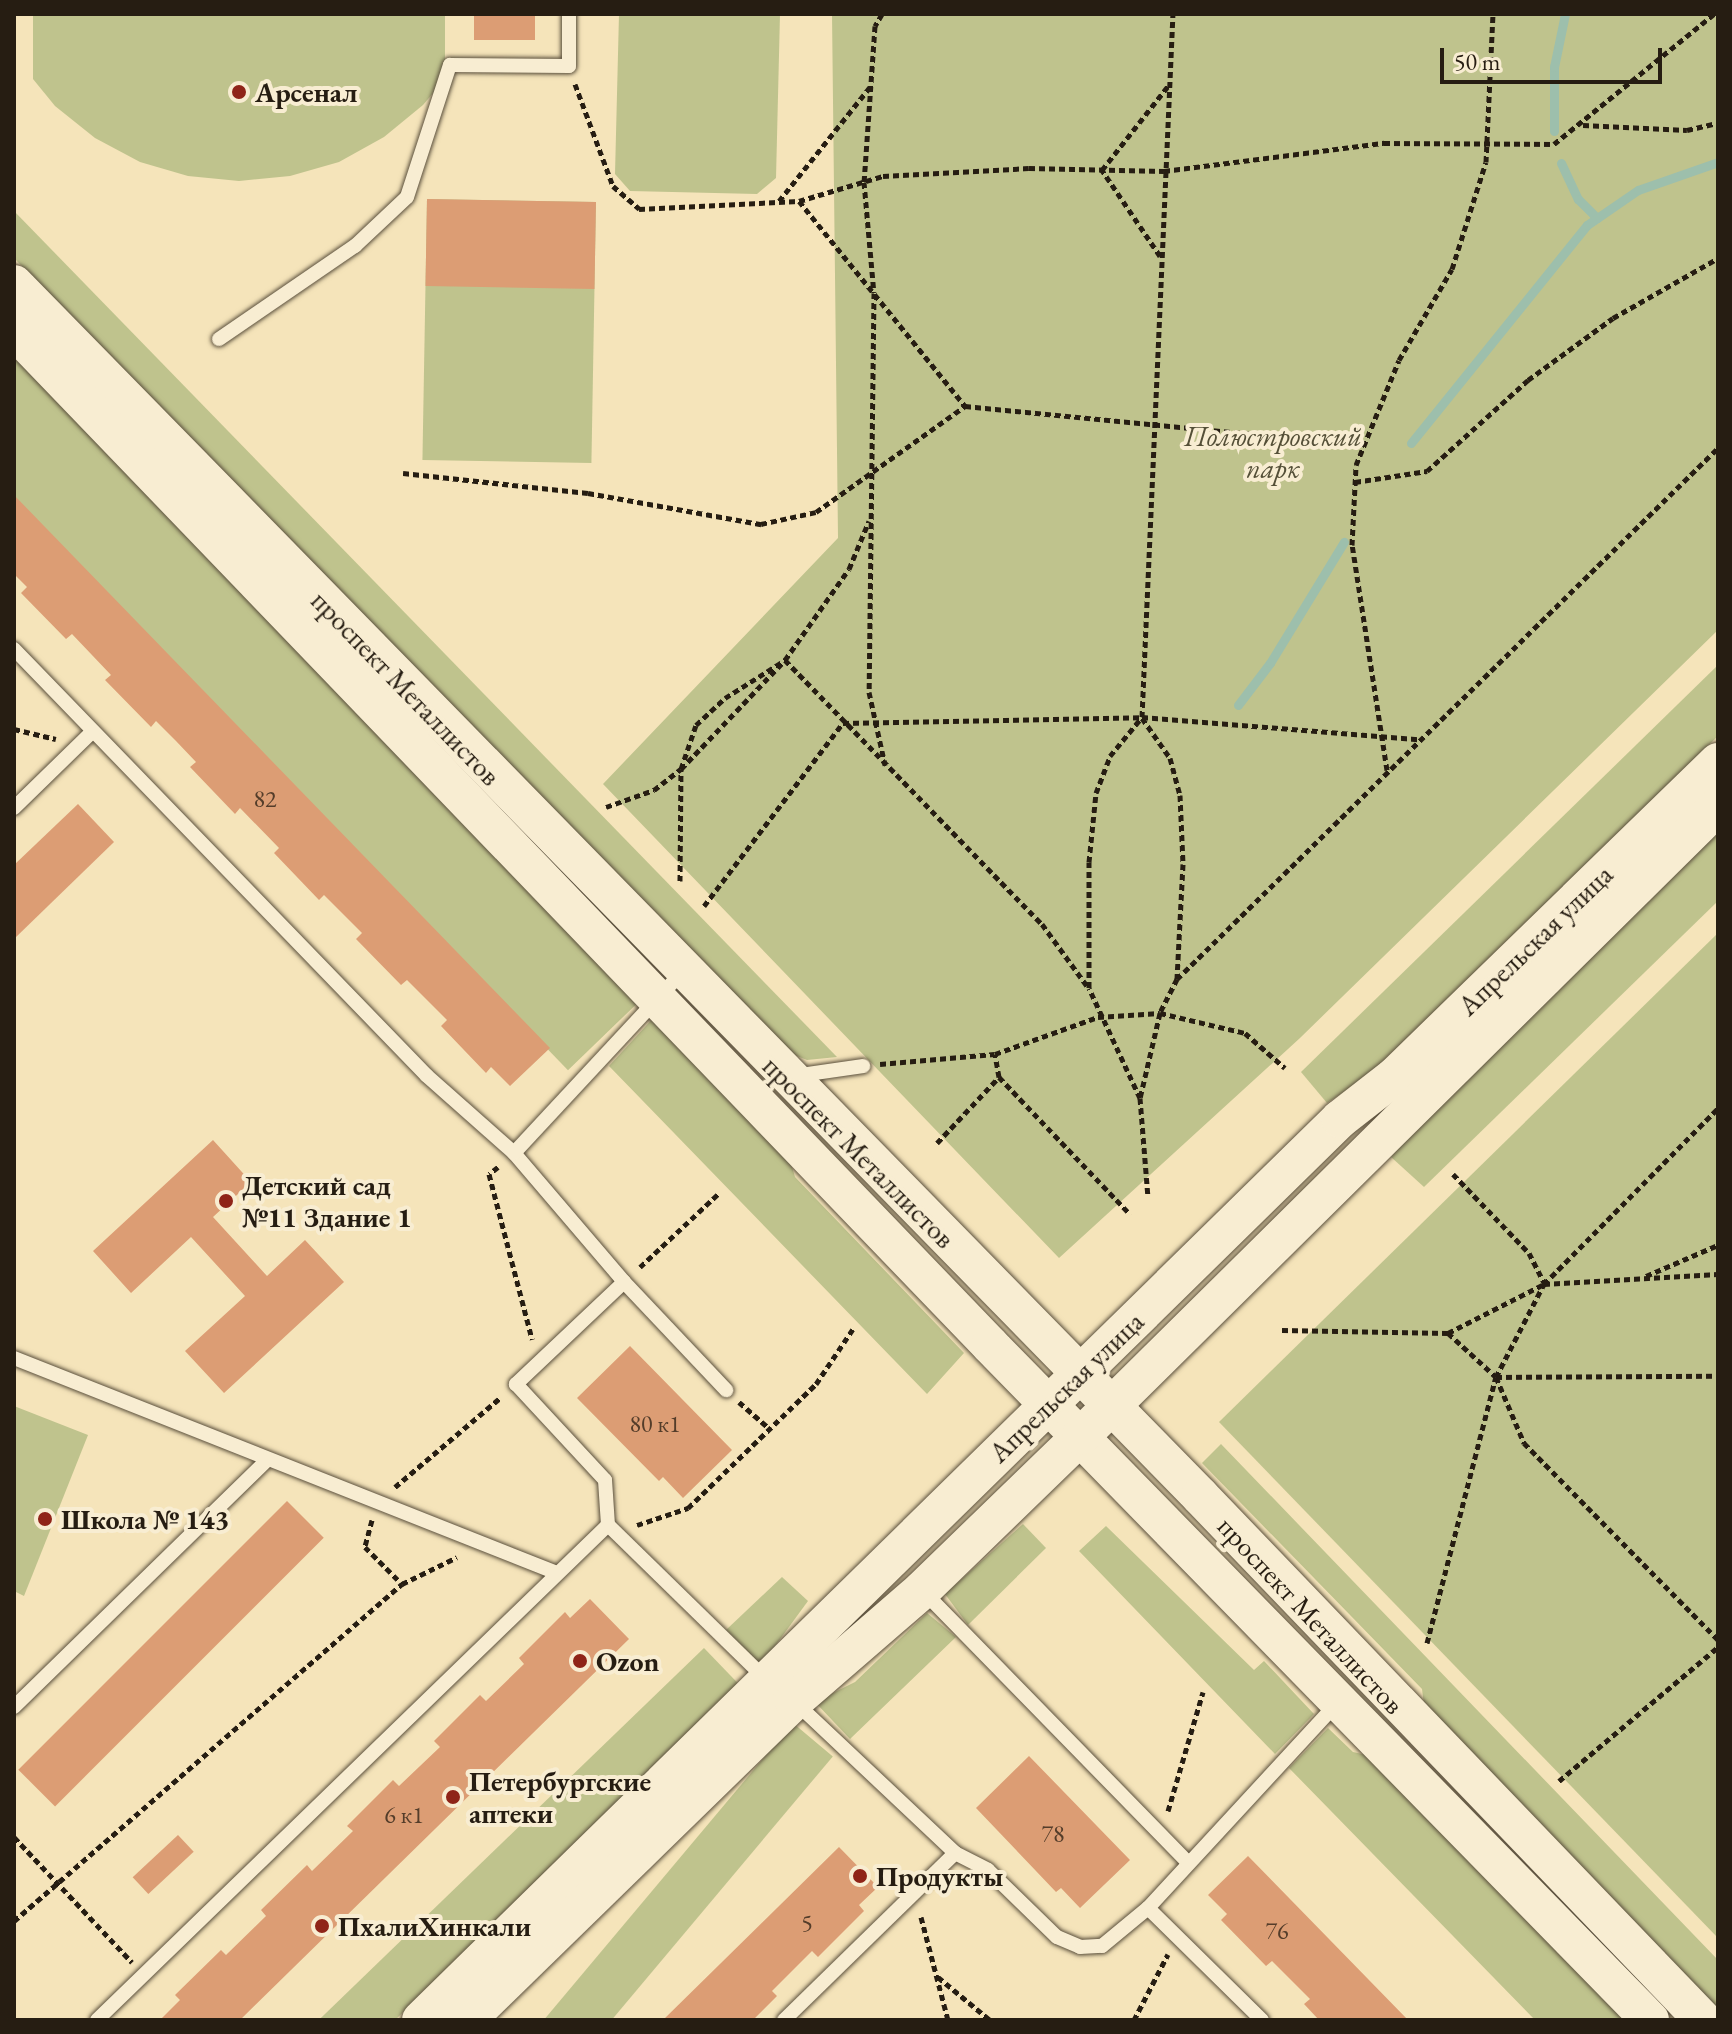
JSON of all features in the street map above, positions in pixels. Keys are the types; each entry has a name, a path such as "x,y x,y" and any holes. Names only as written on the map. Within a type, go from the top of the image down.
{"street":[{"name":"проспект Металлистов","path":"19,309 670,984 1049,1404 1650,2020"},
{"name":"Апрельская улица","path":"467,2020 782,1692 1049,1404 1718,762"},
{"name":"Апрельская улица","path":"421,2020 782,1692 922,1590 1375,1149 1418,1097 1718,806"},
{"name":"проспект Металлистов","path":"670,984 786,1077 1079,1374 1703,2020"}],"lane":[{"path":"219,339 355,246 407,197 450,65 569,66 569,14"},
{"path":"14,649 427,1076 514,1153 624,1282 726,1390"},
{"path":"14,808 93,731"},
{"path":"514,1153 670,984"},
{"path":"786,1077 863,1066"},
{"path":"624,1282 516,1384 605,1480 608,1525 955,1853 988,1870 1057,1937 1080,1947 1102,1946 1148,1908 1340,1700"},
{"path":"14,1358 557,1573"},
{"path":"14,1707 267,1460"},
{"path":"97,2020 608,1525"},
{"path":"922,1590 1188,1863"},
{"path":"784,2020 955,1853"},
{"path":"1148,1908 1262,2020"}],"path":[{"path":"882,14 875,26 864,182 874,293 869,477 872,722 885,765"},
{"path":"1140,1098 1098,1017 1089,988 1089,862 1096,793 1110,756 1142,717 1173,14"},
{"path":"1387,770 1352,545 1355,482 1364,445 1399,360 1452,269 1487,146 1493,14"},
{"path":"569,66 613,186 639,209 799,201 864,182 1029,168 1164,171 1384,143 1554,144 1582,125 1714,14"},
{"path":"1102,170 1168,85"},
{"path":"778,202 871,86"},
{"path":"1582,125 1687,130 1718,123"},
{"path":"1102,170 1162,258"},
{"path":"799,201 965,406"},
{"path":"1355,482 1427,471 1528,380 1613,318 1718,258"},
{"path":"403,473 588,493 761,524 816,512 965,406 1364,445"},
{"path":"1148,1197 1140,1098 1160,1013 1177,979 1418,739 1718,448"},
{"path":"606,807 654,790 681,769 785,660 849,569 870,518"},
{"path":"785,660 1042,924 1089,988"},
{"path":"680,881 681,769 696,725 725,698 785,660"},
{"path":"1142,717 1170,758 1180,795 1177,979"},
{"path":"843,723 1142,717 1418,739"},
{"path":"704,906 843,723"},
{"path":"14,729 79,745"},
{"path":"863,1066 995,1054 1098,1017 1160,1013 1245,1033 1285,1068"},
{"path":"995,1054 999,1077 1130,1214"},
{"path":"937,1143 999,1077"},
{"path":"1427,1643 1496,1377 1544,1284 1718,1108"},
{"path":"514,1153 489,1174 538,1365"},
{"path":"1453,1174 1529,1253 1544,1284"},
{"path":"624,1282 719,1193"},
{"path":"1639,1279 1718,1245"},
{"path":"1282,1330 1448,1333 1544,1284 1718,1274"},
{"path":"608,1525 640,1525 688,1508 816,1384 853,1329"},
{"path":"1448,1333 1496,1377 1524,1443 1718,1640"},
{"path":"1496,1377 1718,1376"},
{"path":"402,1584 365,1547 376,1503 516,1384"},
{"path":"726,1390 770,1429"},
{"path":"14,1921 402,1584 483,1544"},
{"path":"1559,1781 1718,1647"},
{"path":"1161,1835 1203,1692"},
{"path":"14,1837 144,1975"},
{"path":"914,1894 948,2020"},
{"path":"1134,2020 1178,1936"},
{"path":"937,1977 990,2020"}],"green space":[{"name":"Арсенал","path":"33,14 445,14 445,79 423,105 384,137 339,162 290,176 239,181 188,176 140,162 95,138 55,106 33,79"},
{"path":"619,14 780,14 776,178 757,194 630,191 615,174"},
{"name":"Полюстровский парк","path":"832,14 1718,14 1718,630 1300,1038 1059,1258 603,784 838,538"},
{"path":"427,199 596,202 591,463 422,460"},
{"path":"14,211 837,1057 807,1060 782,1050 14,258"},
{"path":"14,354 639,1001 568,1070 14,497"},
{"path":"1718,665 1718,736 1370,1075 1327,1103 1301,1072"},
{"path":"1718,829 1718,901 1424,1187 1391,1157 1434,1105"},
{"path":"1718,933 1718,1938 1219,1422"},
{"path":"656,1015 787,1150 795,1177 964,1353 927,1394 609,1066"},
{"path":"14,1406 88,1435 24,1596 14,1591"},
{"path":"1221,1444 1718,1960 1718,2010 1425,1712 1422,1689 1202,1463"},
{"path":"1023,1524 1046,1548 968,1625 945,1594"},
{"path":"1106,1526 1254,1670 1264,1661 1314,1714 1275,1754 1079,1551"},
{"path":"782,1577 808,1601 761,1665 726,1630"},
{"path":"927,1613 956,1637 850,1739 815,1702 855,1682"},
{"path":"704,1648 741,1686 395,2020 321,2018"},
{"path":"793,1723 833,1756 612,2020 544,2020"},
{"path":"1328,1728 1353,1752 1371,1756 1634,2020 1535,2020 1289,1768"}],"building":[{"path":"474,14 535,14 535,40 474,40"},
{"path":"427,199 596,202 594,289 425,286"},
{"path":"14,495 550,1048 510,1086 491,1067 486,1073 441,1026 447,1020 407,980 401,985 356,939 362,933 324,895 319,900 274,853 279,848 240,808 235,814 190,767 196,762 176,741 156,721 151,727 105,680 111,675 72,634 66,639 21,593 27,587 14,574"},
{"path":"78,804 114,842 14,939 14,865"},
{"path":"213,1140 251,1182 213,1217 267,1276 305,1240 344,1282 224,1393 185,1351 245,1296 191,1237 131,1293 93,1251"},
{"path":"630,1346 732,1450 683,1498 663,1477 659,1481 577,1398"},
{"path":"287,1501 324,1538 55,1806 18,1770"},
{"path":"590,1599 629,1639 240,2020 160,2020 180,2000 175,1995 221,1950 226,1955 266,1916 261,1910 307,1865 312,1871 353,1831 347,1826 393,1780 399,1786 440,1747 434,1741 480,1695 486,1701 524,1664 519,1658 565,1612 570,1618"},
{"path":"1029,1756 1130,1860 1080,1908 1061,1888 1056,1892 976,1808"},
{"path":"178,1835 194,1852 148,1894 133,1877"},
{"path":"839,1847 878,1887 859,1905 864,1911 818,1957 812,1951 772,1991 777,1996 753,2020 663,2020"},
{"path":"1248,1856 1408,2020 1319,2020 1304,2004 1310,1999 1272,1961 1266,1966 1221,1920 1227,1914 1208,1895"}],"waterway":[{"path":"1554,131 1554,67 1565,14"},
{"path":"1411,443 1587,225 1638,190 1718,162"},
{"path":"1561,163 1578,199 1597,218"},
{"path":"1238,705 1270,663 1344,542"}],"place":[{"name":"Арсенал","path":"239,92"},
{"name":"Детский сад №11 Здание 1","path":"226,1201"},
{"name":"Школа № 143","path":"45,1519"},
{"name":"Ozon","path":"580,1661"},
{"name":"Петербургские аптеки","path":"453,1797"},
{"name":"Продукты","path":"860,1876"},
{"name":"ПхалиХинкали","path":"322,1926"}]}
